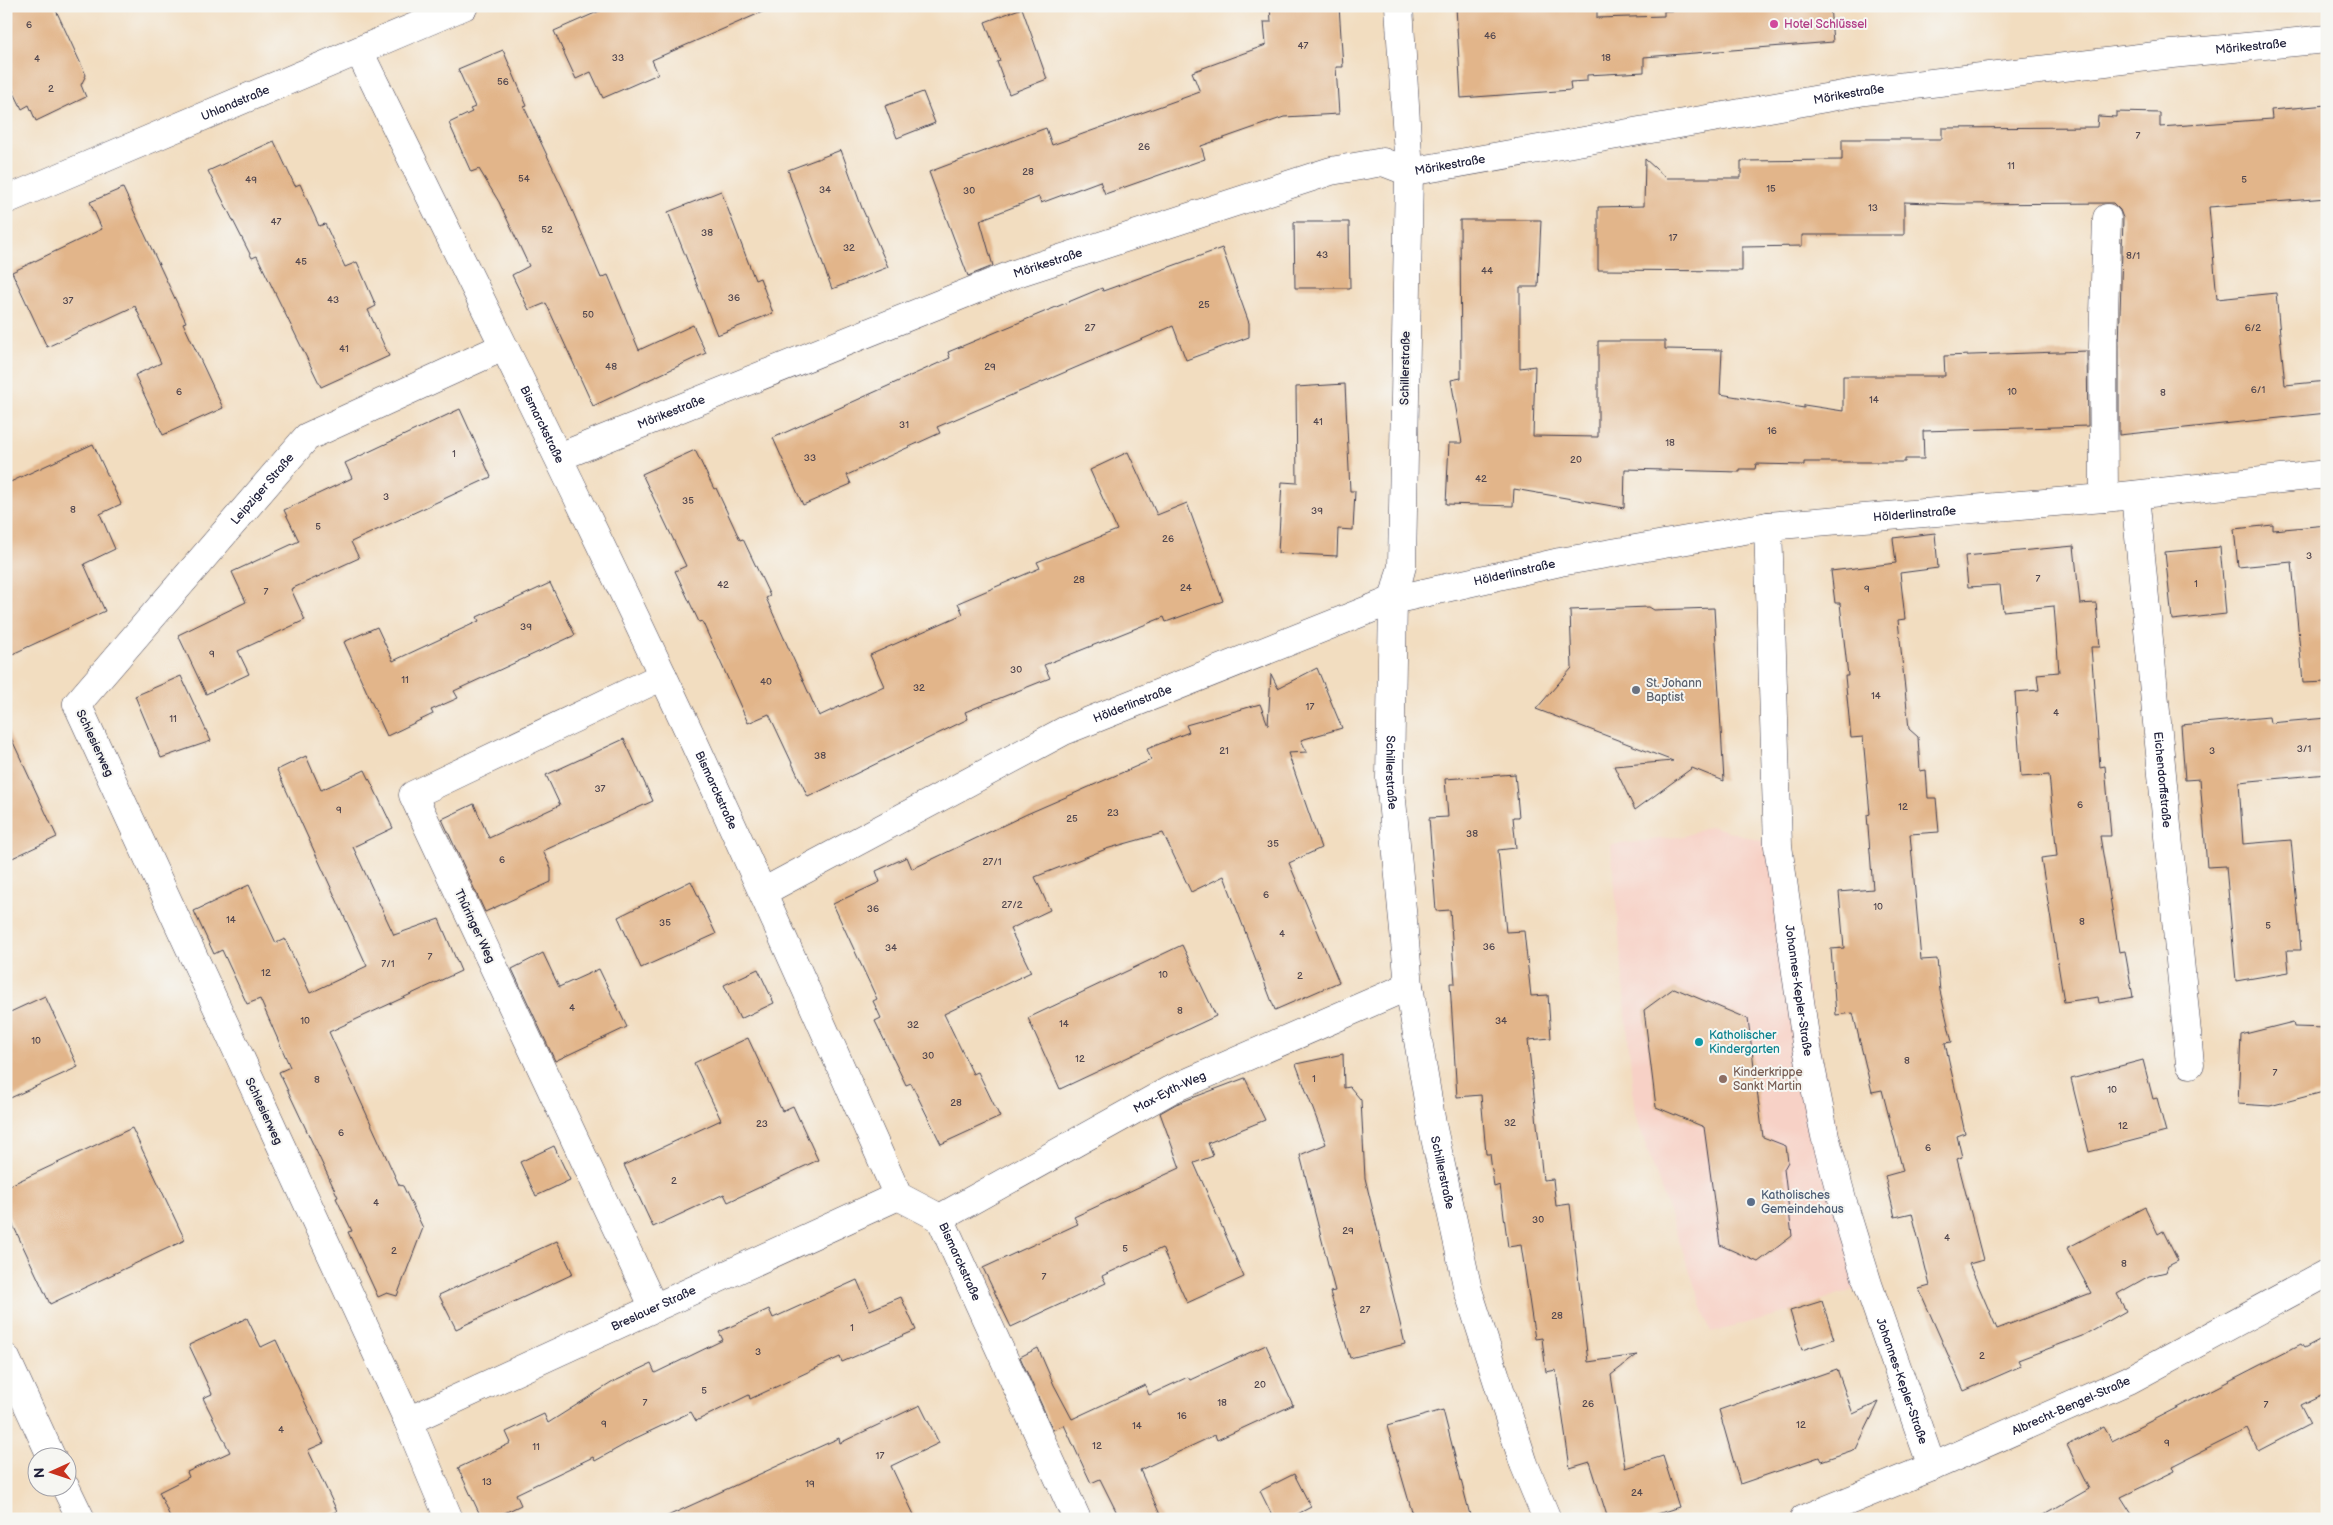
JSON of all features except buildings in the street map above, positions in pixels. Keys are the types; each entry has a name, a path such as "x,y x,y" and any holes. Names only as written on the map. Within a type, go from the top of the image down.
{"street":[{"name":"Uhlandstraße","path":"6,200 464,6"},
{"name":"Schillerstraße","path":"1399,6 1409,172 1402,566 1392,600 1390,778 1409,986 1432,1124 1468,1290 1524,1464 1547,1519"},
{"name":"Mörikestraße","path":"559,457 1014,274 1331,171 1383,162 1409,172 1865,90 2172,54 2327,39"},
{"name":"Bismarckstraße","path":"359,51 503,347 559,457 663,676 763,892 898,1196 940,1218 1077,1519"},
{"path":"2104,498 2103,346 2107,218"},
{"name":"Leipziger Straße","path":"77,704 307,437 503,347"},
{"name":"Hölderlinstraße","path":"763,892 1064,731 1392,600 1560,562 1768,526 2104,498 2327,474"},
{"name":"Eichendorffstraße","path":"2135,495 2190,1064"},
{"name":"Johannes-Kepler-Straße","path":"1768,526 1778,846 1806,1043 1826,1136 1844,1206 1868,1284 1932,1467"},
{"name":"Thüringer Weg","path":"654,1308 413,795 663,676"},
{"name":"Schlesierweg","path":"77,704 408,1421 449,1519"},
{"name":"Max-Eyth-Weg","path":"940,1218 1170,1090 1409,986"},
{"name":"Breslauer Straße","path":"408,1421 898,1196"},
{"name":"Albrecht-Bengel-Straße","path":"1815,1517 2129,1380 2327,1273"},
{"path":"6,1358 47,1448"},
{"path":"71,1498 81,1519"}],"shaded area":[{"name":"Kinderkrippe Sankt Martin","path":"1711,826 1778,846 1868,1284 1790,1311 1711,1333 1635,1114 1611,845 1684,836"}],"place":[{"name":"Hotel Schlüssel","path":"1774,24"},
{"name":"St. Johann Baptist","path":"1636,690"},
{"name":"Katholischer Kindergarten","path":"1699,1042"},
{"name":"Kinderkrippe Sankt Martin","path":"1723,1079"},
{"name":"Katholisches Gemeindehaus","path":"1751,1202"}]}
